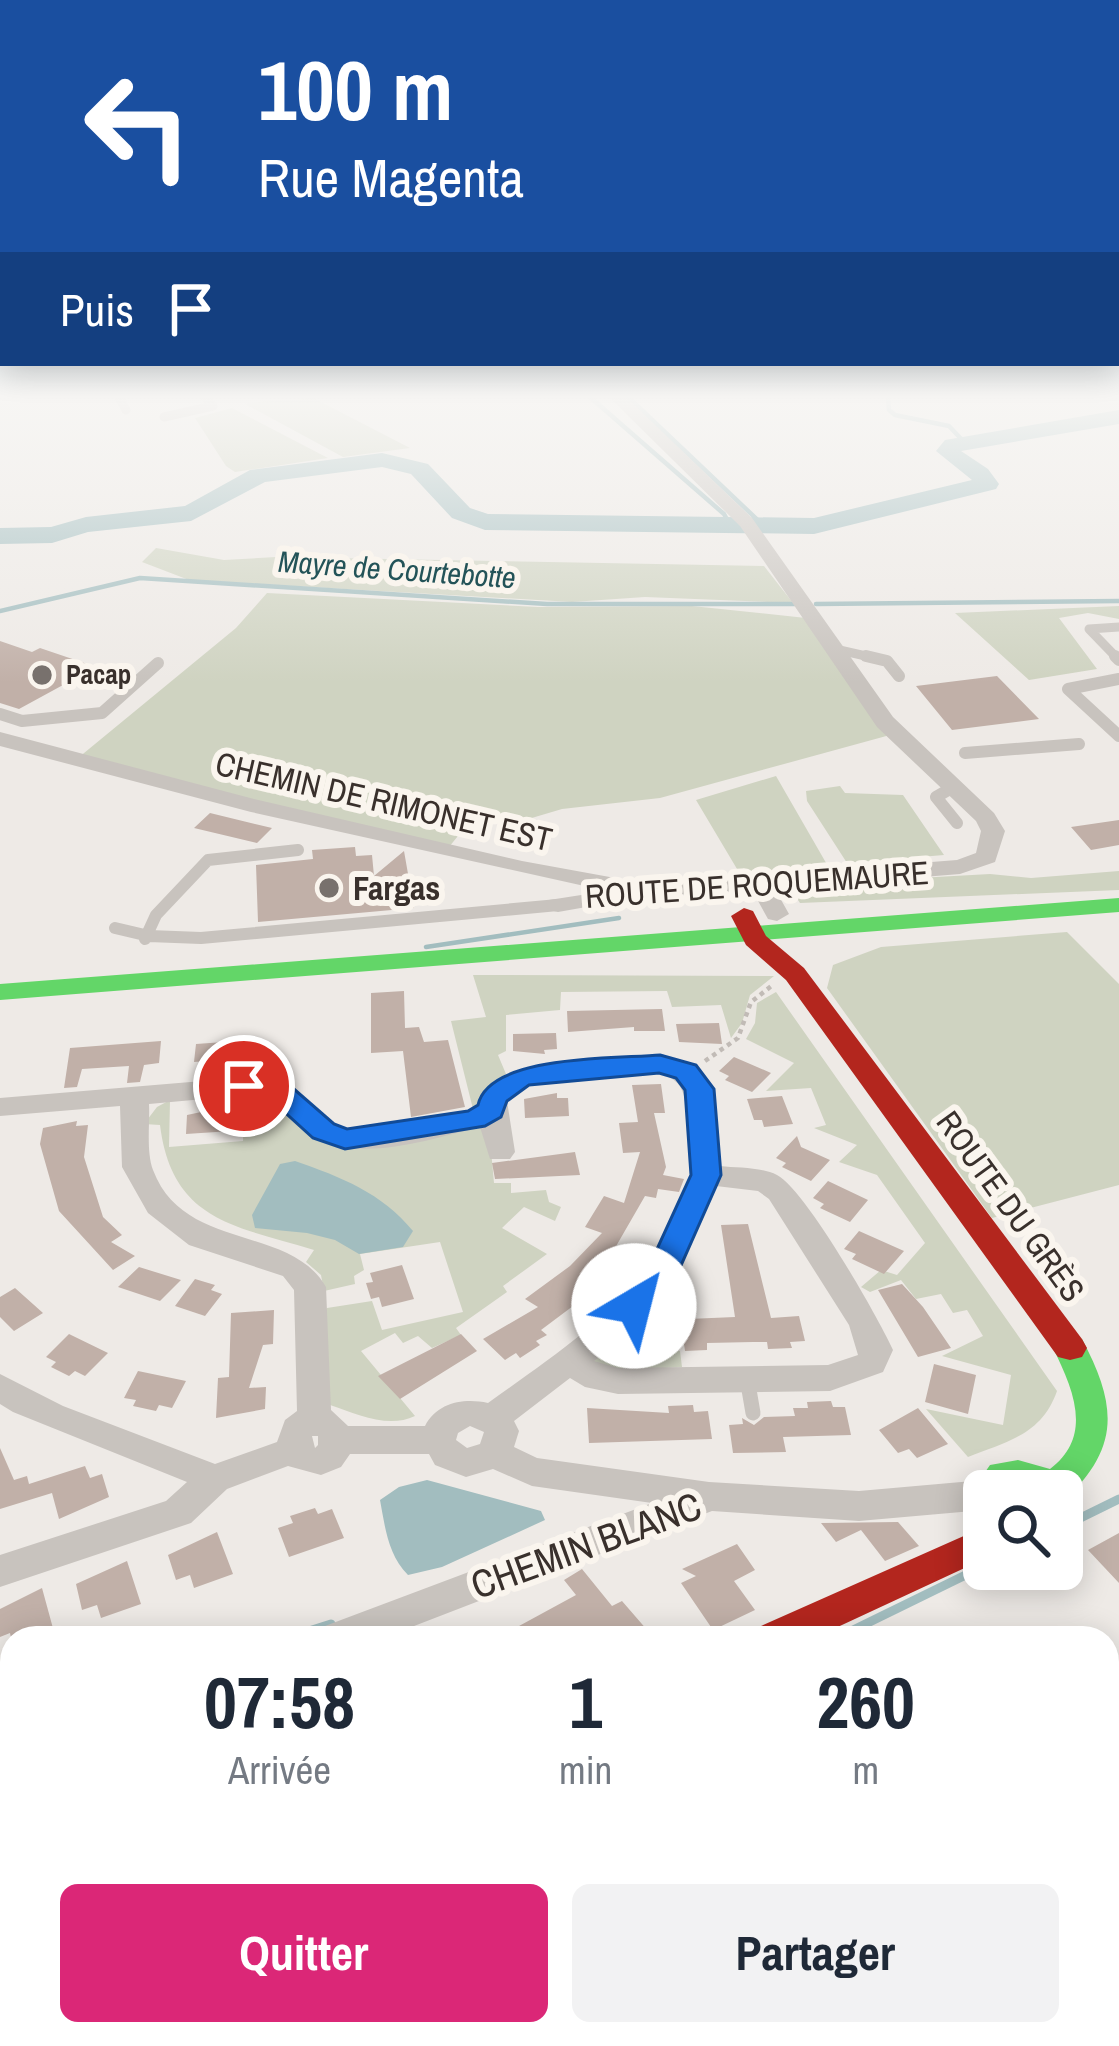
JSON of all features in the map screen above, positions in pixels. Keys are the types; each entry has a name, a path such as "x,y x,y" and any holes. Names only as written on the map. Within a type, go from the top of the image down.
{"main road":[{"name":"ROUTE DE ROQUEMAURE","path":"0,992 747,925 1119,902"},
{"path":"781,923 795,974"},
{"path":"747,925 795,974"},
{"name":"ROUTE DU GRÈS","path":"795,974 1068,1344 1108,1435 1078,1470"},
{"path":"802,1626 963,1552"}],"street":[{"path":"714,492 750,528 884,722 955,786"},
{"name":"CHEMIN DE RIMONET EST","path":"0,739 250,806 522,868 648,891 972,866 988,856 993,831 955,786"},
{"path":"759,881 781,923"},
{"path":"731,883 747,925"},
{"path":"558,905 648,891"},
{"path":"0,1571 178,1512 214,1479 315,1438 439,1440 447,1455 466,1462 659,1280 706,1175 699,1089 686,1072 660,1064 522,1077 494,1097 491,1110 500,1152"},
{"path":"0,1107 261,1085 277,1089 323,1131 345,1139 475,1119 491,1110"},
{"path":"134,1097 137,1167 159,1206 200,1237 294,1268 310,1287 315,1438"},
{"path":"572,1363 597,1378 618,1381 847,1376 871,1363 876,1350 864,1322 774,1186 706,1175"},
{"path":"0,1387 28,1407 98,1438 166,1455 214,1479"},
{"path":"494,1436 532,1472 711,1496"},
{"name":"CHEMIN BLANC","path":"370,1626 711,1496 859,1506 963,1495"}],"lane":[{"path":"1119,627 1089,629 1119,659"},
{"path":"835,649 887,661 899,676"},
{"path":"0,713 22,722 102,713 158,663"},
{"path":"1119,679 1068,689 1119,736"},
{"path":"965,753 1079,744"},
{"path":"955,786 936,797 957,823"},
{"path":"145,939 156,915 208,860 298,850"},
{"path":"116,928 145,939 316,931 558,905"},
{"path":"747,1378 753,1413"}],"path":[{"path":"686,1072 739,1038 752,1002 795,974"}],"green space":[{"path":"156,548 224,560 764,566 793,603 645,597 572,602 189,580 142,562"},
{"path":"267,593 538,607 692,606 806,618 890,735 660,798 466,826 449,847 78,758 236,628"},
{"path":"1119,606 1119,619 1088,613 1059,618 1097,669 1029,680 955,613"},
{"path":"776,776 829,868 740,874 696,800"},
{"path":"840,786 845,793 903,795 944,855 847,863 807,801 806,791"},
{"path":"1119,871 1119,890 800,903 792,891 798,885 828,883"},
{"path":"1067,932 1119,984 1119,1185 992,1218 827,988 833,965 881,947"},
{"path":"473,975 774,976 750,995 742,1023 731,1038 721,1005 672,1007 667,991 561,992 560,1010 506,1015 506,1051 498,1055 506,1074 473,1109 451,1021 486,1017"},
{"path":"776,992 1057,1391 1043,1417 1022,1434 968,1457 926,1409 1003,1425 1011,1375 942,1356 983,1336 967,1310 953,1313 941,1294 916,1299 901,1280 870,1292 861,1287 881,1270 897,1275 925,1243 877,1175 839,1162 857,1145 814,1128 826,1125 811,1088 766,1091 794,1063 746,1039 755,1023 757,1003"},
{"path":"244,1092 260,1092 312,1136 481,1126 490,1139 494,1183 511,1183 511,1193 546,1190 549,1202 561,1207 555,1221 524,1207 502,1228 547,1254 503,1286 507,1292 456,1328 461,1335 432,1348 418,1336 403,1343 395,1333 361,1351 415,1416 383,1421 330,1405 323,1313 327,1308 372,1301 382,1330 463,1312 440,1242 360,1254 364,1270 354,1276 355,1284 324,1291 321,1275 306,1262 314,1250 234,1225 193,1200 167,1157 160,1125 144,1124 157,1107 170,1100 169,1147 243,1141"},
{"path":"645,1311 647,1345 680,1351 682,1367 609,1371 585,1361"}],"water":[{"path":"295,1161 344,1180 388,1206 413,1231 403,1247 359,1254 335,1240 307,1233 255,1228 252,1215 280,1164"},
{"path":"427,1480 541,1511 545,1520 442,1567 408,1575 392,1550 380,1500 399,1487"}],"building":[{"name":"Pacap","path":"0,641 32,652 40,648 96,667 19,709 0,703"},
{"path":"997,676 1039,719 952,730 916,686"},
{"path":"210,813 272,828 257,843 194,828"},
{"path":"1119,820 1119,845 1091,850 1071,827"},
{"name":"Fargas","path":"355,847 356,856 372,855 374,876 404,851 414,908 258,922 256,865 313,859 312,850"},
{"path":"404,991 405,1028 419,1027 424,1042 448,1040 465,1107 411,1117 403,1051 371,1053 371,993"},
{"path":"662,1009 665,1031 634,1031 634,1027 568,1032 567,1011"},
{"path":"719,1023 722,1044 679,1042 676,1024"},
{"path":"556,1033 557,1049 544,1050 545,1054 513,1051 513,1034"},
{"path":"161,1041 159,1063 144,1065 140,1082 127,1083 129,1066 82,1069 77,1087 64,1088 70,1048"},
{"path":"238,1041 238,1059 206,1065 206,1061 194,1062 196,1044"},
{"path":"734,1057 771,1073 752,1092 725,1080 729,1076 719,1071"},
{"path":"661,1084 665,1113 654,1113 666,1167 663,1175 684,1179 679,1192 658,1189 656,1198 645,1196 615,1248 630,1256 605,1282 541,1330 547,1335 536,1341 540,1345 520,1358 516,1353 505,1360 483,1339 538,1307 525,1299 570,1266 602,1233 585,1227 604,1196 624,1203 640,1152 623,1153 619,1123 638,1122 632,1085"},
{"path":"557,1093 557,1098 568,1098 569,1116 525,1118 524,1099"},
{"path":"782,1096 793,1124 764,1127 762,1120 754,1120 747,1099"},
{"path":"220,1108 220,1112 232,1112 231,1131 186,1134 187,1115"},
{"path":"77,1121 76,1126 88,1125 84,1157 103,1217 122,1235 111,1242 135,1256 113,1270 59,1211 40,1144 43,1128"},
{"path":"797,1136 801,1147 830,1160 811,1181 782,1167 786,1163 776,1158"},
{"path":"575,1152 580,1175 495,1179 492,1163"},
{"path":"828,1181 868,1200 850,1222 820,1208 824,1204 813,1198"},
{"path":"748,1224 771,1318 799,1316 805,1341 790,1342 792,1348 768,1349 767,1342 707,1343 707,1350 685,1351 684,1344 669,1345 665,1320 735,1317 721,1225"},
{"path":"859,1231 904,1251 884,1274 852,1259 856,1254 844,1249"},
{"path":"402,1265 414,1299 382,1307 379,1297 371,1299 366,1283 373,1282 370,1273"},
{"path":"139,1267 181,1280 160,1301 118,1287"},
{"path":"195,1279 215,1285 211,1290 222,1294 205,1316 175,1306"},
{"path":"902,1284 951,1348 918,1357 878,1290"},
{"path":"15,1288 43,1313 14,1331 0,1317 0,1297"},
{"path":"274,1310 273,1344 263,1345 249,1388 266,1387 265,1409 216,1418 218,1378 229,1377 231,1313"},
{"path":"69,1334 108,1353 85,1376 75,1371 69,1376 51,1367 56,1362 46,1357"},
{"path":"461,1334 477,1351 400,1399 378,1376"},
{"path":"934,1364 976,1375 968,1414 925,1402"},
{"path":"138,1371 186,1381 172,1408 159,1405 156,1411 133,1406 136,1400 124,1398"},
{"path":"831,1401 833,1407 845,1407 851,1435 783,1437 786,1452 733,1453 729,1425 743,1424 742,1418 754,1425 764,1417 795,1416 793,1408 808,1408 807,1402"},
{"path":"693,1405 694,1412 708,1411 712,1439 589,1443 587,1408 669,1413 668,1406"},
{"path":"918,1408 948,1444 917,1458 909,1449 898,1453 879,1430"},
{"path":"0,1448 14,1480 27,1476 29,1484 85,1466 90,1478 102,1474 109,1497 59,1519 52,1493 0,1509"},
{"path":"315,1508 318,1514 332,1509 344,1538 289,1557 278,1528 293,1523 290,1516"},
{"path":"898,1522 919,1546 885,1561 861,1530 836,1542 821,1523"},
{"path":"217,1532 233,1574 194,1588 190,1575 176,1580 168,1555"},
{"path":"1119,1533 1119,1583 1088,1550"},
{"path":"737,1544 755,1570 734,1581 755,1610 721,1626 710,1626 681,1583 696,1576 682,1569"},
{"path":"127,1561 141,1604 101,1618 97,1605 82,1610 76,1584"},
{"path":"582,1569 612,1606 622,1601 644,1626 519,1626 576,1595 564,1580"},
{"path":"42,1588 52,1626 0,1626 0,1609"}],"waterway":[{"path":"0,536 52,535 86,525 191,513 228,492"},
{"path":"441,492 461,513 485,522 814,526 952,492"},
{"path":"699,492 724,514 731,527"},
{"path":"729,492 765,527"},
{"name":"Mayre de Courtebotte","path":"0,611 140,578 547,604 795,604"},
{"name":"Mayre de Courtebotte","path":"816,604 1119,601"},
{"path":"426,947 619,918"},
{"path":"1083,1517 1119,1499"},
{"path":"861,1626 963,1576"},
{"path":"325,1626 331,1624"}],"traffic: fast":[{"path":"0,992 1119,905"},
{"path":"1070,1348 1088,1388 1095,1425 1092,1441 1073,1470"}],"traffic: jam":[{"path":"744,916 755,940 795,974 1070,1348"},
{"path":"801,1626 963,1552"}],"place":[{"name":"Pacap","path":"42,675"},
{"name":"Fargas","path":"329,888"}],"route":[{"path":"244,1086 277,1089 323,1131 345,1139 475,1119 491,1110 494,1097 506,1085 522,1077 660,1064 686,1072 699,1089 706,1175 659,1280 634,1306"}]}
